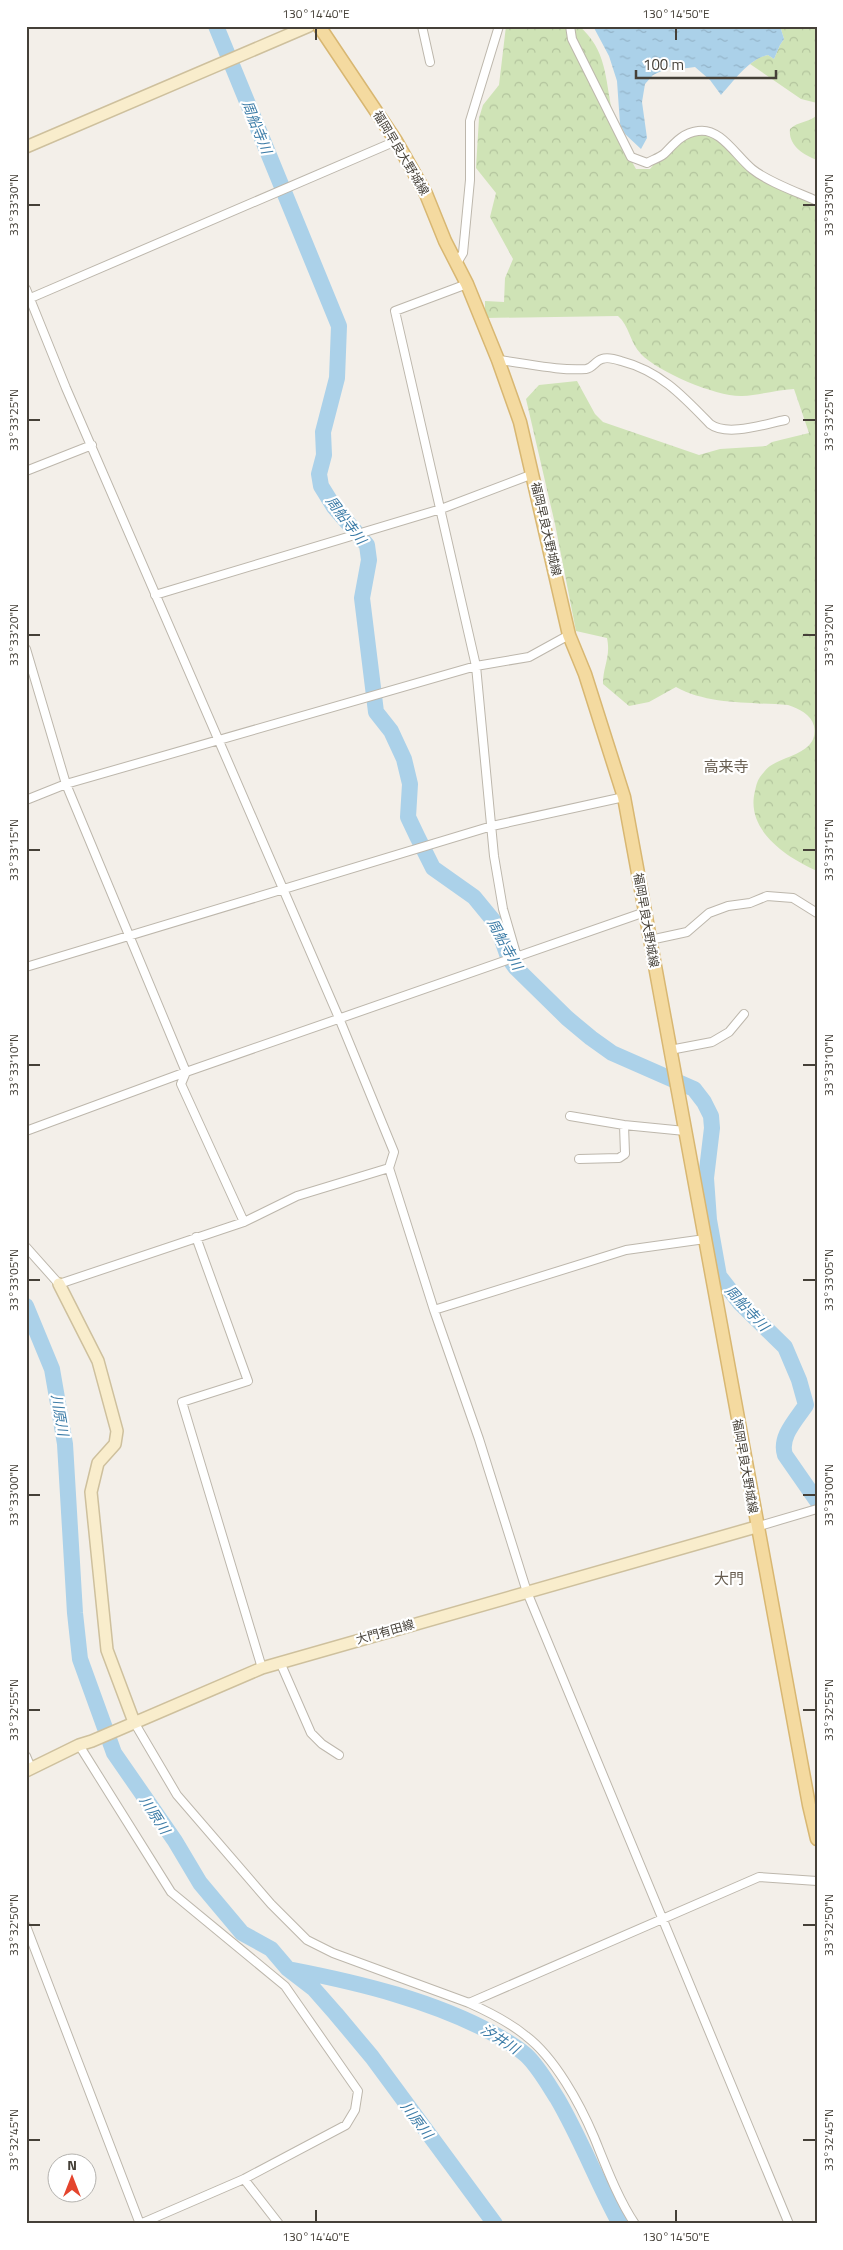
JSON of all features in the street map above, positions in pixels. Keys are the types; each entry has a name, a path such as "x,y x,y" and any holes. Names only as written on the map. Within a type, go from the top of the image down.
{"main road":[{"path":"26,148 309,26"},
{"name":"福岡早良大野城線","path":"319,26 396,141 426,194 445,241 467,284 498,360 520,422 569,635 586,674 624,797 756,1527 813,1804 817,1839"},
{"path":"59,1284 98,1361 116,1432 115,1444 98,1463 91,1492 107,1650 134,1722"},
{"name":"大門有田線","path":"29,1770 78,1745 92,1741 262,1668 756,1527"}],"street":[{"path":"422,26 430,62"},
{"path":"457,263 463,253 470,180 470,121 499,26"},
{"path":"570,26 572,39 631,157 647,162 662,155 674,142 687,134 698,130 708,132 719,136 753,170 817,201"},
{"path":"28,300 396,141"},
{"path":"467,284 395,311 476,666 494,856 503,909 517,957"},
{"path":"26,288 28,300 339,1018 394,1152 389,1168 434,1310 479,1439 527,1592 790,2224"},
{"path":"498,360 577,369 591,368 601,359 610,358 662,378 718,430 736,429 785,420"},
{"path":"26,471 92,445"},
{"path":"155,595 441,508 533,474"},
{"path":"26,800 66,784 369,696 476,666 529,658 569,635"},
{"path":"26,649 66,784 186,1072 181,1084 244,1222"},
{"path":"26,967 492,826 624,797"},
{"path":"650,940 687,932 710,913 728,906 750,902 767,896 793,898 817,913"},
{"path":"26,1131 186,1072 645,912"},
{"path":"670,1050 712,1042 730,1032 744,1014"},
{"path":"570,1116 624,1125 685,1131"},
{"path":"579,1159 619,1158 625,1154 624,1125"},
{"path":"26,1247 59,1284 244,1222 297,1196 389,1168"},
{"path":"196,1237 248,1381 182,1402 262,1668"},
{"path":"434,1310 626,1250 705,1239"},
{"path":"756,1527 817,1509"},
{"path":"280,1662 312,1733 322,1744 338,1755"},
{"path":"134,1722 177,1795 271,1904 307,1940 333,1953 469,2003 488,2012 526,2036 557,2071 586,2119 606,2167 635,2224"},
{"path":"26,1926 140,2224 244,2179 346,2125 355,2110 358,2091 285,1986 171,1892 78,1745"},
{"path":"26,1756 29,1770"},
{"path":"469,2003 759,1877 817,1881"},
{"path":"244,2179 279,2224"}],"green space":[{"path":"506,26 579,26 588,35 600,55 616,126 636,169 650,169 675,139 702,130 715,138 759,177 817,206 817,871 781,850 771,840 762,830 756,818 754,805 757,782 766,769 800,752 811,742 814,735 814,726 807,715 788,705 716,700 689,693 676,687 649,702 629,706 603,684 608,651 607,638 576,631 555,524 526,399 539,385 577,381 595,414 603,422 699,455 720,449 766,446 772,442 809,433 794,389 742,396 718,392 688,382 660,368 641,354 634,345 625,324 618,316 485,318 485,301 504,302 505,278 513,259 490,217 496,193 476,168 479,118 483,105 499,85"},
{"path":"780,26 817,26 817,103 801,99 750,64 760,57 768,55 774,59 784,39"},
{"path":"817,115 817,160 794,145 791,140 790,129"}],"water":[{"path":"593,26 780,26 784,39 774,59 768,55 754,61 742,71 721,95 710,80 695,67 680,69 670,67 653,75 645,84 642,102 647,138 641,149 625,134 620,124 617,81 609,56"}],"waterway":[{"name":"周船寺川","path":"216,26 339,326 337,378 323,432 324,455 319,474 321,486 334,507 367,545 369,560 362,598 376,712 391,731 404,759 410,784 408,817 433,868 474,897 497,925 508,957 515,967 567,1018 612,1053 694,1089 704,1102 711,1116 712,1128 706,1178 709,1220 719,1276 740,1303 785,1347 799,1380 806,1405 786,1435 784,1442 785,1455 817,1501"},
{"name":"川原川","path":"26,1306 52,1369 65,1444 75,1613 80,1659 114,1753 175,1841 200,1883 242,1933 271,1949 288,1969 314,1989 336,2014 372,2057 495,2224"},
{"name":"汐井川","path":"293,1970 370,1987 422,2003 471,2022 515,2046 539,2070 557,2098 620,2224"}],"district":[{"name":"高来寺","path":"726,767"},
{"name":"大門","path":"729,1579"}]}
